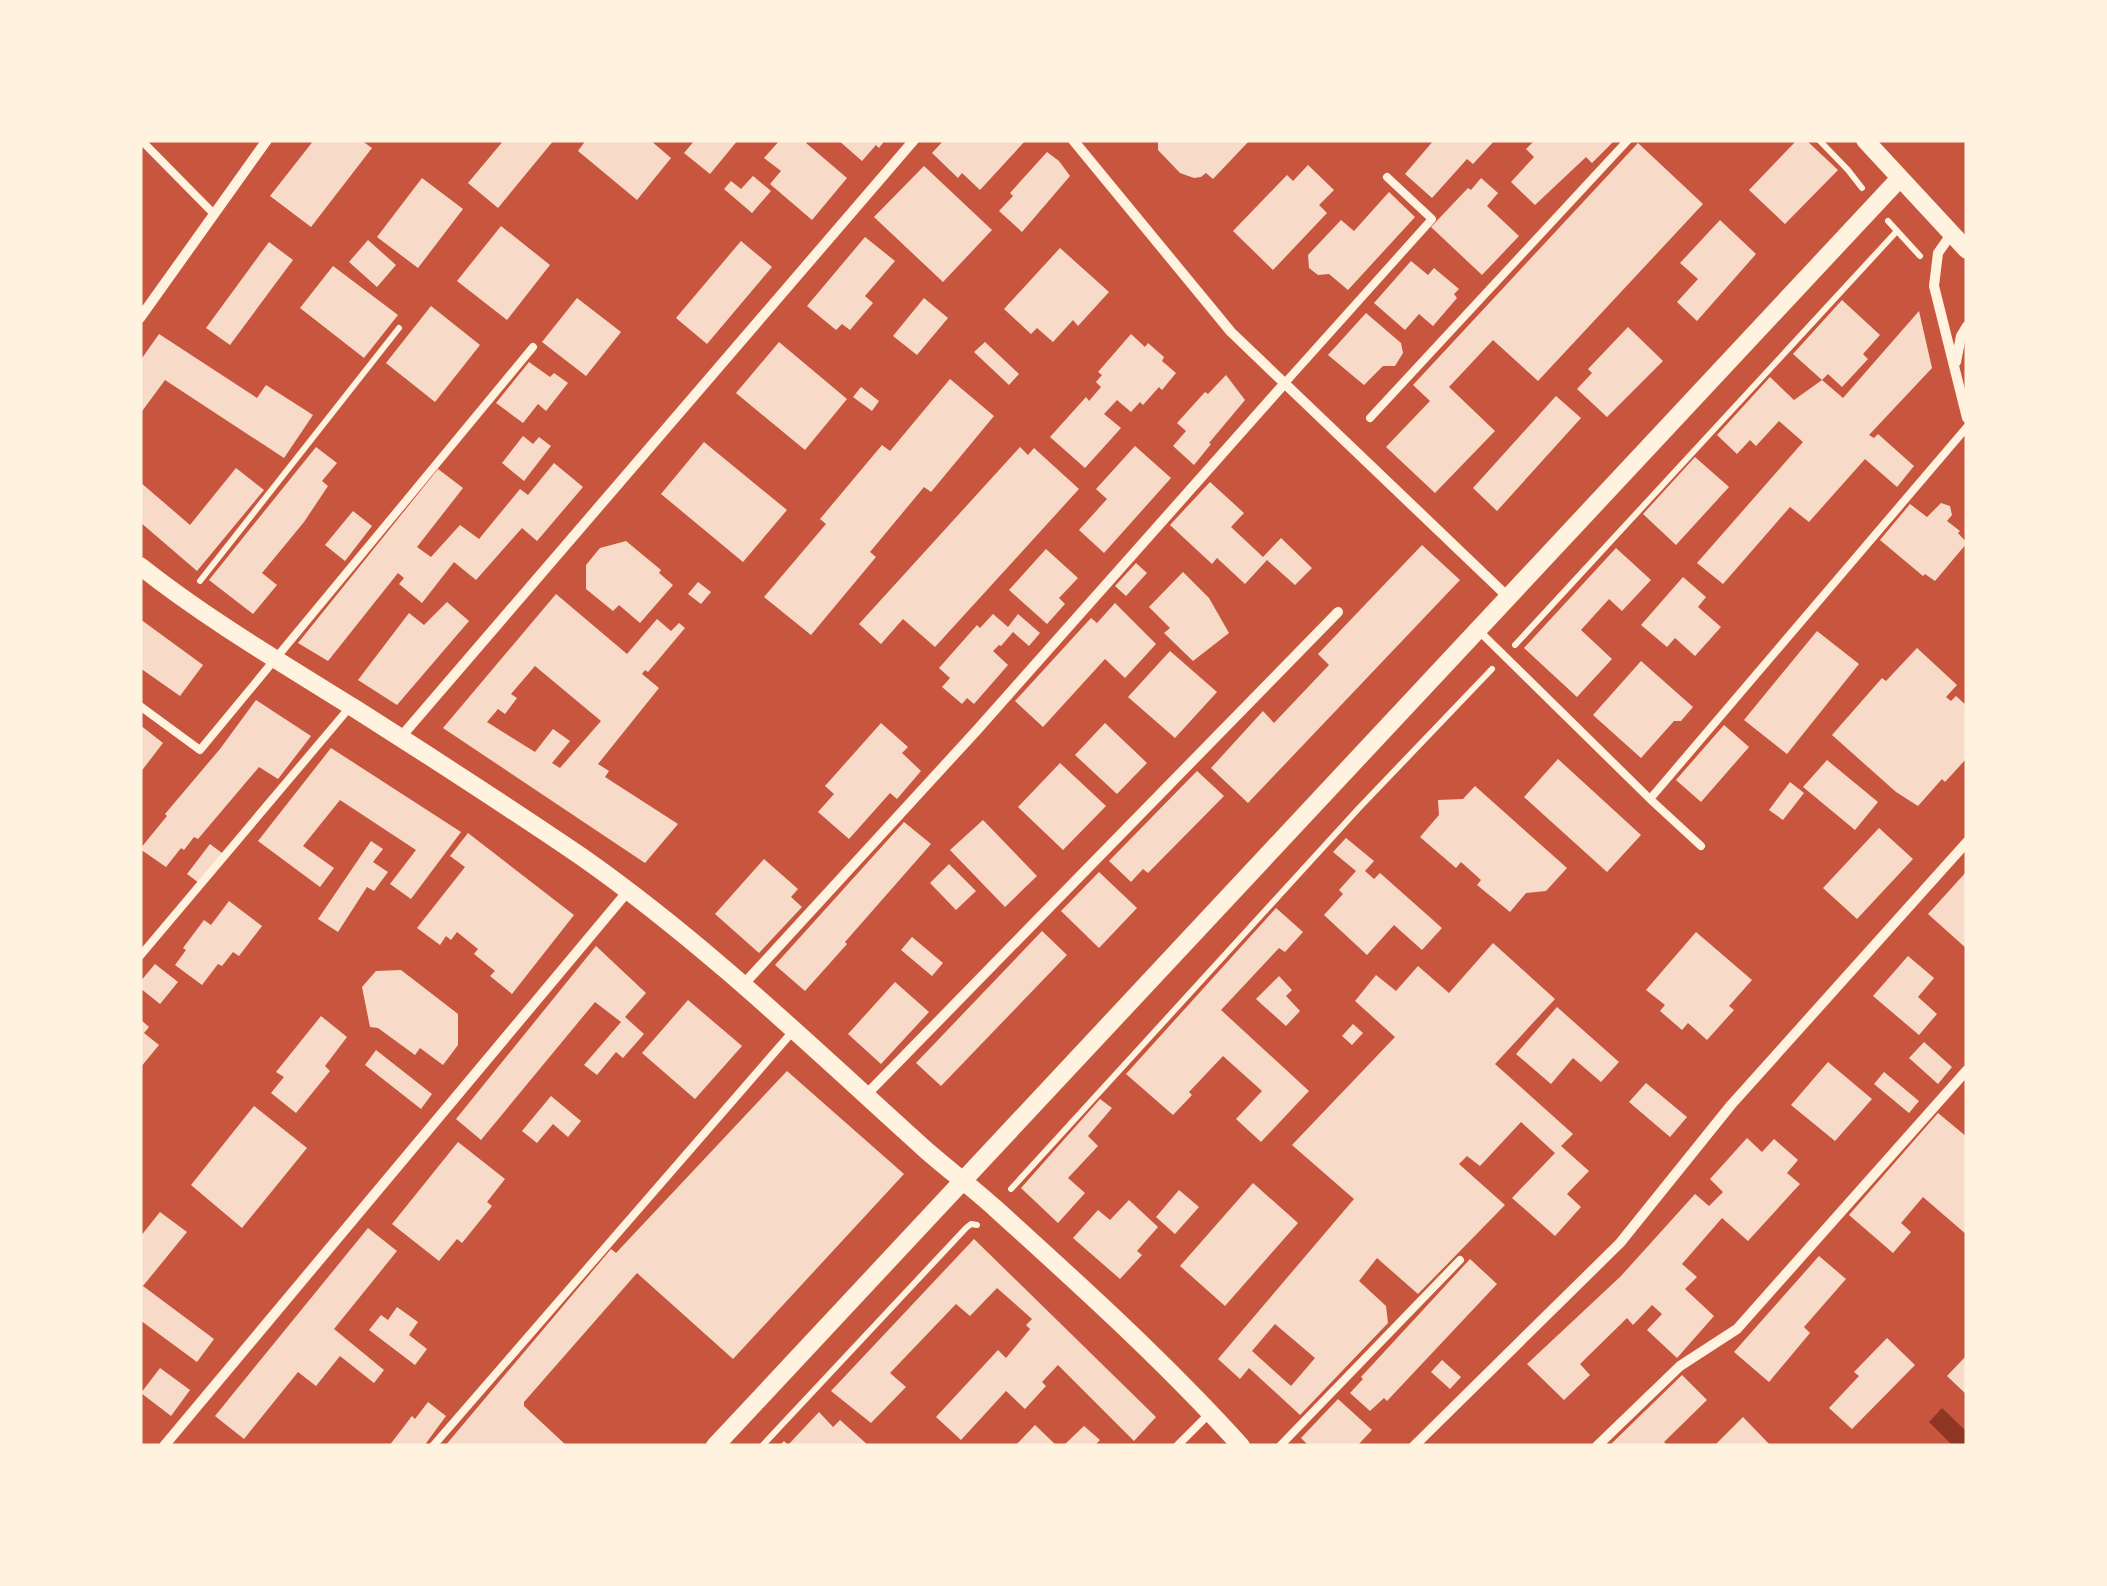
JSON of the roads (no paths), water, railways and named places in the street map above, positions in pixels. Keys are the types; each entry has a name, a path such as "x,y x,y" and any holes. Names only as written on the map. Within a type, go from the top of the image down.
{"street":[{"path":"140,318 267,140"},
{"path":"400,738 914,140"},
{"path":"1072,140 1228,328 1508,597"},
{"path":"1865,140 1967,250"},
{"path":"715,1446 1900,178"},
{"path":"1952,233 1938,253 1934,286 1967,418"},
{"path":"1956,368 1961,336 1967,326"},
{"path":"742,986 977,730 1284,384"},
{"path":"140,567 628,891 794,1030 994,1207 1148,1350 1241,1446"},
{"path":"866,1095 1338,612"},
{"path":"1414,1446 1620,1242 1731,1105 1967,842"},
{"path":"164,1446 628,891"},
{"path":"1597,1446 1680,1366 1737,1329 1967,1070"}],"lane":[{"path":"140,140 214,214"},
{"path":"1370,418 1628,140"},
{"path":"1284,384 1432,219 1387,177"},
{"path":"140,706 200,750 534,347"},
{"path":"1650,799 1967,427"},
{"path":"1477,629 1701,846"},
{"path":"140,956 350,706"},
{"path":"432,1446 794,1030"},
{"path":"1280,1446 1460,1260"},
{"path":"1177,1446 1210,1412"}]}
